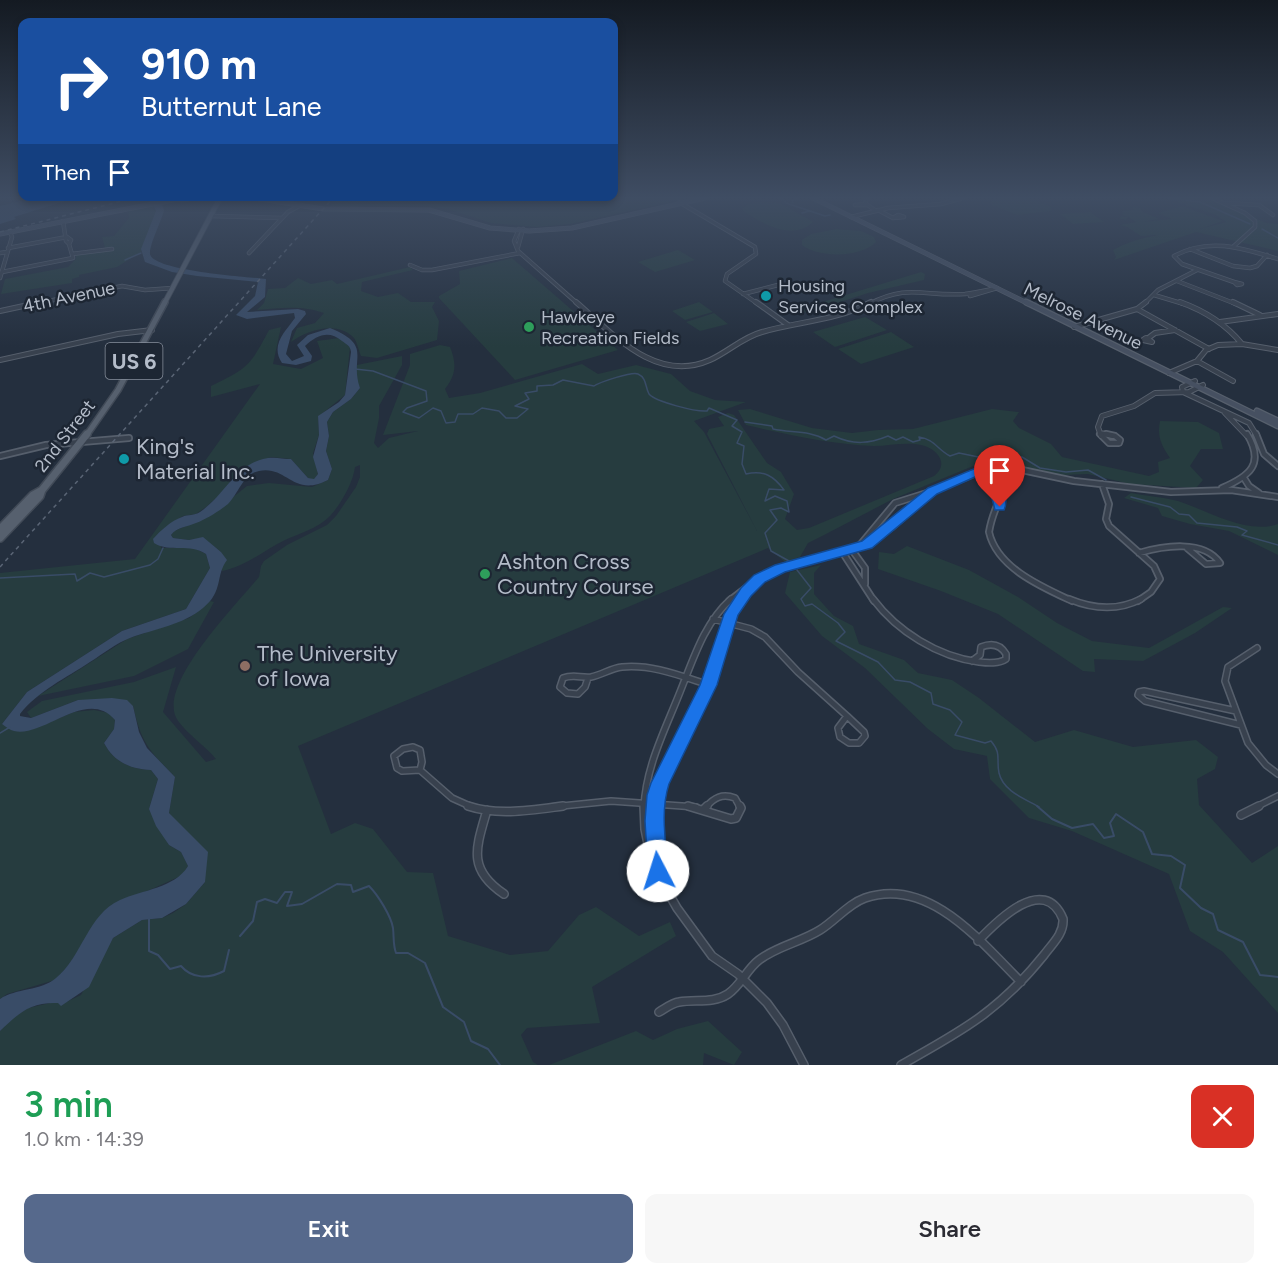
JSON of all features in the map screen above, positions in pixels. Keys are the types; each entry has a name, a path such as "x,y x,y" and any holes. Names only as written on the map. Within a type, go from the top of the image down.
{"main road":[{"name":"2nd Street","path":"0,529 33,495 42,490 82,442 118,390 194,248"},
{"name":"Melrose Avenue","path":"915,248 1077,326"},
{"name":"Melrose Avenue","path":"916,248 1193,382 1278,426"},
{"name":"Melrose Avenue","path":"1201,386 1278,421"},
{"name":"2nd Street","path":"0,538 40,496 42,490"}],"street":[{"path":"0,253 18,248"},
{"path":"70,248 73,256"},
{"path":"249,252 253,248"},
{"path":"517,248 520,253 637,354 654,362 678,366 700,363 745,339 788,325 849,314 893,293 912,291 971,296 996,288"},
{"path":"754,248 756,249 754,256 725,277 727,284 788,325"},
{"path":"1194,248 1175,254 1174,258 1197,270 1234,282"},
{"path":"1240,248 1278,259"},
{"path":"2,272 112,249"},
{"path":"1190,249 1226,263 1245,267 1257,266 1267,255"},
{"path":"0,278 8,250"},
{"path":"410,265 422,270 432,270 520,253"},
{"path":"1077,326 1137,309 1161,288 1197,270"},
{"path":"1177,281 1260,315"},
{"path":"743,294 778,285"},
{"name":"4th Avenue","path":"0,311 122,286 145,290 173,288"},
{"path":"1154,295 1196,308 1220,322 1242,344"},
{"path":"1137,309 1158,318 1209,349"},
{"path":"1220,322 1243,321 1260,315 1278,314"},
{"path":"0,360 118,334 152,330"},
{"path":"1147,339 1155,333 1175,330"},
{"path":"1172,372 1197,362 1209,349 1223,345 1242,344 1278,350"},
{"path":"1197,362 1215,369 1233,381"},
{"path":"1183,392 1181,389 1193,382"},
{"path":"1100,433 1115,436 1120,442 1109,443 1100,433 1097,423 1106,414 1134,406 1155,393 1183,392 1201,386"},
{"path":"1183,392 1245,421 1254,429 1261,449 1278,466"},
{"path":"1219,489 1244,478 1255,463 1255,448 1248,433 1223,411"},
{"path":"1237,422 1245,421"},
{"path":"0,456 46,446 129,438"},
{"path":"1255,448 1261,449"},
{"path":"854,549 867,539 886,509 909,497 933,491 976,472 991,469 1013,468 1102,484 1171,492 1219,489 1278,497"},
{"path":"976,472 991,484 1000,498 1000,507 989,529 989,538 995,550 1010,564 1067,598 1092,606 1118,607 1130,604 1154,590 1159,583 1157,571 1109,526 1106,519 1109,504 1102,484"},
{"path":"1244,478 1249,486 1263,495"},
{"path":"804,1065 780,1021 742,978 714,957 696,937 672,900 646,841 643,802 648,773 686,678 713,619 732,597 760,579 800,562 843,553 881,535 933,491"},
{"path":"1139,553 1168,546 1187,548 1213,554 1220,563 1214,566 1204,564 1187,548"},
{"path":"854,549 865,568 865,584"},
{"path":"843,553 879,607 908,633 936,648 972,662 1002,662 1006,659 1006,654 1000,647 988,644 981,647 980,655 972,662"},
{"path":"658,871 655,803 665,771 709,685 728,622 738,603 760,579"},
{"path":"713,619 751,629 765,637 798,672 847,716 864,732 865,736 859,743 849,743 840,737 838,728 847,716"},
{"path":"1257,648 1228,667 1225,681 1248,743 1266,765 1278,774"},
{"path":"588,678 585,687 578,694 567,693 560,687 562,678 567,675 574,674 588,678 613,668 632,666 709,685"},
{"path":"1236,711 1144,691 1139,692 1138,695 1145,701 1241,724"},
{"path":"420,770 422,756 416,747 404,748 394,756 397,768 402,771 420,770 448,796 466,805 487,810 513,810 589,801 643,802 704,809 718,818 730,820 736,818 741,808 735,798 725,794 718,796 704,809"},
{"path":"1241,814 1278,796"},
{"path":"487,810 477,846 478,868 487,884 504,894"},
{"path":"659,1012 676,1002 713,1001 734,989 754,963 764,956 803,940 821,930 849,907 879,894 907,895 934,904 947,913 1021,982"},
{"path":"901,1065 980,1020 1008,996 1060,935 1064,927 1064,919 1060,911 1044,900 1036,900 1011,909 978,941"}],"green space":[{"path":"105,248 143,248 141,252 117,267 79,275 72,279 72,283 1,294 5,279 68,267 76,259 76,254"},
{"path":"807,248 867,248 839,254 828,254"},
{"path":"1118,248 1150,248 1114,260 1116,257 1113,250"},
{"path":"1264,248 1278,248 1278,251"},
{"path":"678,250 695,260 655,272 638,262"},
{"name":"Hawkeye Recreation Fields","path":"512,258 618,350 515,380 439,298 460,284 459,271"},
{"path":"410,267 413,270 362,282 361,291 378,297 398,293 411,302 435,302 432,307 439,321 437,340 377,358 361,356 354,338 339,329 313,331 291,342 297,328 315,323 324,313 299,308 257,310 264,303 268,289 285,288 298,278 311,284 332,280 337,284"},
{"path":"921,272 925,274 924,280 868,293 810,312 783,314"},
{"path":"699,302 713,312 685,320 672,311"},
{"path":"714,313 728,324 700,331 686,322"},
{"path":"865,317 887,330 835,347 813,332"},
{"path":"281,327 273,364 301,369 323,358 317,341 339,338 350,347 345,395 318,417 319,435 313,453 318,474 314,480 308,478 291,459 271,457 250,465 232,479 221,494 196,514 183,516 162,530 161,548 194,548 206,554 210,568 186,609 122,631 27,692 2,724 30,730 74,712 94,710 109,713 115,720 114,729 104,743 118,760 136,768 151,770 158,779 149,809 169,845 181,852 188,866 183,875 105,910 68,966 55,980 7,994 0,999 0,573 135,559 260,384 211,397 211,386 247,365 269,330"},
{"path":"891,332 914,347 861,364 838,349"},
{"path":"440,345 450,347 454,359 453,374 445,389 449,398 480,393 582,364 598,374 636,365 671,374 690,391 715,400 746,402 694,421 704,432 757,531 707,434 709,429 724,426 718,417 728,413 734,415 767,463 781,472 794,494 785,519 797,530 809,528 934,476 941,468 941,463 938,455 925,446 913,444 858,445 794,436 746,425 738,410 750,409 812,428 852,433 913,429 992,409 1019,412 1013,421 1019,428 1051,444 1062,457 1149,476 1159,472 1158,462 1170,458 1160,440 1160,421 1198,422 1219,433 1223,449 1201,449 1190,466 1203,480 1196,488 1130,484 1088,474 1063,475 1002,463 978,464 893,499 808,543 800,557 785,562 768,548 298,746 331,834 355,823 373,829 407,872 433,873 448,936 510,955 548,951 579,915 596,907 639,936 670,922 676,936 592,987 600,1023 527,1028 521,1035 533,1062 538,1065 0,1065 0,1031 10,1019 28,1008 50,1003 64,1003 81,995 113,938 142,920 162,918 173,913 186,904 205,882 176,822 169,813 175,777 147,745 133,706 78,700 31,718 27,712 42,701 134,682 176,667 163,712 206,762 216,759 182,726 175,715 174,700 180,682 190,663 219,623 259,577 264,561 287,545 327,525 336,516 356,487 360,477 360,465 355,467 349,486 330,516 314,527 231,569 222,571 221,552 203,538 189,540 173,538 171,535 174,531 208,517 247,486 269,483 312,487 328,480 332,469 326,451 329,436 327,422 333,412 351,399 360,388 355,379 357,365 402,356 402,365 379,406 374,443 378,448 389,438 418,431 383,435 410,365 410,354"},
{"path":"1131,493 1178,501 1240,524 1266,527 1278,524 1278,555 1229,531 1162,516 1158,508 1124,498"},
{"path":"907,546 969,570 1018,597 1057,623 1092,641 1149,648 1223,607 1232,608 1195,633 1143,661 1094,659 1095,672 1083,671 998,614 878,569 879,552 894,554"},
{"path":"821,565 814,573 814,594 834,616 853,626 859,644 904,660 918,673 952,680 1035,742 1074,730 1133,747 1196,740 1218,757 1215,769 1197,779 1199,805 1252,863 1278,846 1278,1013 1223,952 1190,931 1169,874 1072,831 1029,818 990,779 987,756 954,749 928,729 865,668 822,636 785,593 790,572"},
{"path":"210,601 214,602 188,649 134,676 38,696 127,639 189,618"},
{"path":"708,1021 742,1052 734,1065 704,1053 703,1065 549,1065 636,1031 653,1040 677,1029"}],"water":[{"path":"151,248 150,254 155,260 167,265 223,275 266,279 265,297 247,312 298,309 305,311 306,314 292,331 286,354 292,361 304,356 297,345 308,335 330,328 343,334 356,347 357,377 360,388 351,399 333,412 327,422 329,436 326,451 332,469 328,480 316,485 306,485 277,472 259,471 249,476 232,500 213,515 173,532 171,535 173,538 189,540 203,537 227,560 221,572 217,590 210,602 187,619 130,638 115,646 44,692 20,714 20,716 31,718 78,700 112,698 127,700 133,706 139,732 147,748 175,777 169,813 208,852 205,882 186,904 162,918 142,920 113,938 89,987 61,1006 58,1003 48,1003 32,1007 0,1031 0,999 6,995 43,985 56,978 72,959 100,915 109,907 120,900 167,884 188,866 181,852 169,845 156,826 149,809 158,779 151,770 136,768 118,760 104,743 114,729 115,720 104,711 92,709 79,711 26,731 14,731 2,724 27,692 122,631 186,609 210,568 206,554 193,549 160,546 154,543 153,539 174,521 200,512 245,468 263,459 291,459 308,478 314,479 318,474 313,457 319,435 318,416 339,402 345,395 351,352 347,344 332,336 323,335 305,346 312,356 311,361 296,365 282,363 278,345 295,318 294,313 247,319 236,315 255,296 258,282 172,272 145,262 141,249"}],"waterway":[{"path":"125,260 141,253"},
{"path":"355,369 373,371 426,391 427,401 407,408 403,412 419,418 433,408 441,411 446,423 455,422 458,414 473,414 482,408 499,411 506,418 517,418 528,409 515,406 529,399 525,393 537,391 537,386 553,385 563,380 594,386 623,375 638,374 644,380 649,394 659,400 694,410 707,411 709,408 737,420 732,426 742,432 737,443 744,446 742,464 746,474 768,475 784,490 769,489 765,501 775,496 787,501 789,512 781,508 770,510 777,520 765,533 771,551 789,561"},
{"path":"745,422 772,426 773,429 807,433 826,440 834,436 848,441 861,442 874,441 888,436 896,440 903,437 913,442 920,440 919,437 932,442 950,456 959,453 993,460 1022,457 1040,468 1066,472 1088,470 1106,480"},
{"path":"1131,497 1170,507 1179,514 1189,515 1197,523 1237,527 1247,531 1242,535 1278,545"},
{"path":"0,578 75,574 77,581 90,573 104,577 150,565 158,559 163,548"},
{"path":"797,570 811,588 801,599 805,606 812,604 838,623 845,632 836,641 878,662 895,680 910,682 931,693 933,704 950,710 962,722 955,735 985,743 991,741 998,757 999,773 1005,785 1015,794 1039,807"},
{"path":"0,733 10,727"},
{"path":"1037,806 1052,819 1072,828 1093,824 1104,838 1114,836 1110,823 1116,814 1143,832 1152,854 1171,856 1185,865 1180,888 1201,908 1213,914 1218,930 1243,942 1260,975 1278,977"},
{"path":"240,936 253,921 257,902 265,899 277,903 285,892 292,892 287,906 302,904 337,884 351,885 353,892 369,886 390,918 396,953 408,953 425,963 443,1007 464,1022 471,1041 488,1049 500,1065"},
{"path":"149,919 149,951 158,955 170,969 181,966 195,975 218,974 224,971 229,950"}],"railway":[{"path":"0,567 288,248"}],"place":[{"name":"Housing Services Complex","path":"766,296"},
{"name":"Hawkeye Recreation Fields","path":"529,327"},
{"name":"King's Material Inc.","path":"124,459"},
{"name":"Ashton Cross Country Course","path":"485,574"},
{"name":"The University of Iowa","path":"245,666"}],"route":[{"path":"658,871 654,821 656,795 672,756 691,724 709,685 731,614 746,592 760,579 780,569 800,562 843,553 867,544 933,491 976,472 995,489 1000,498 1000,507"}]}
